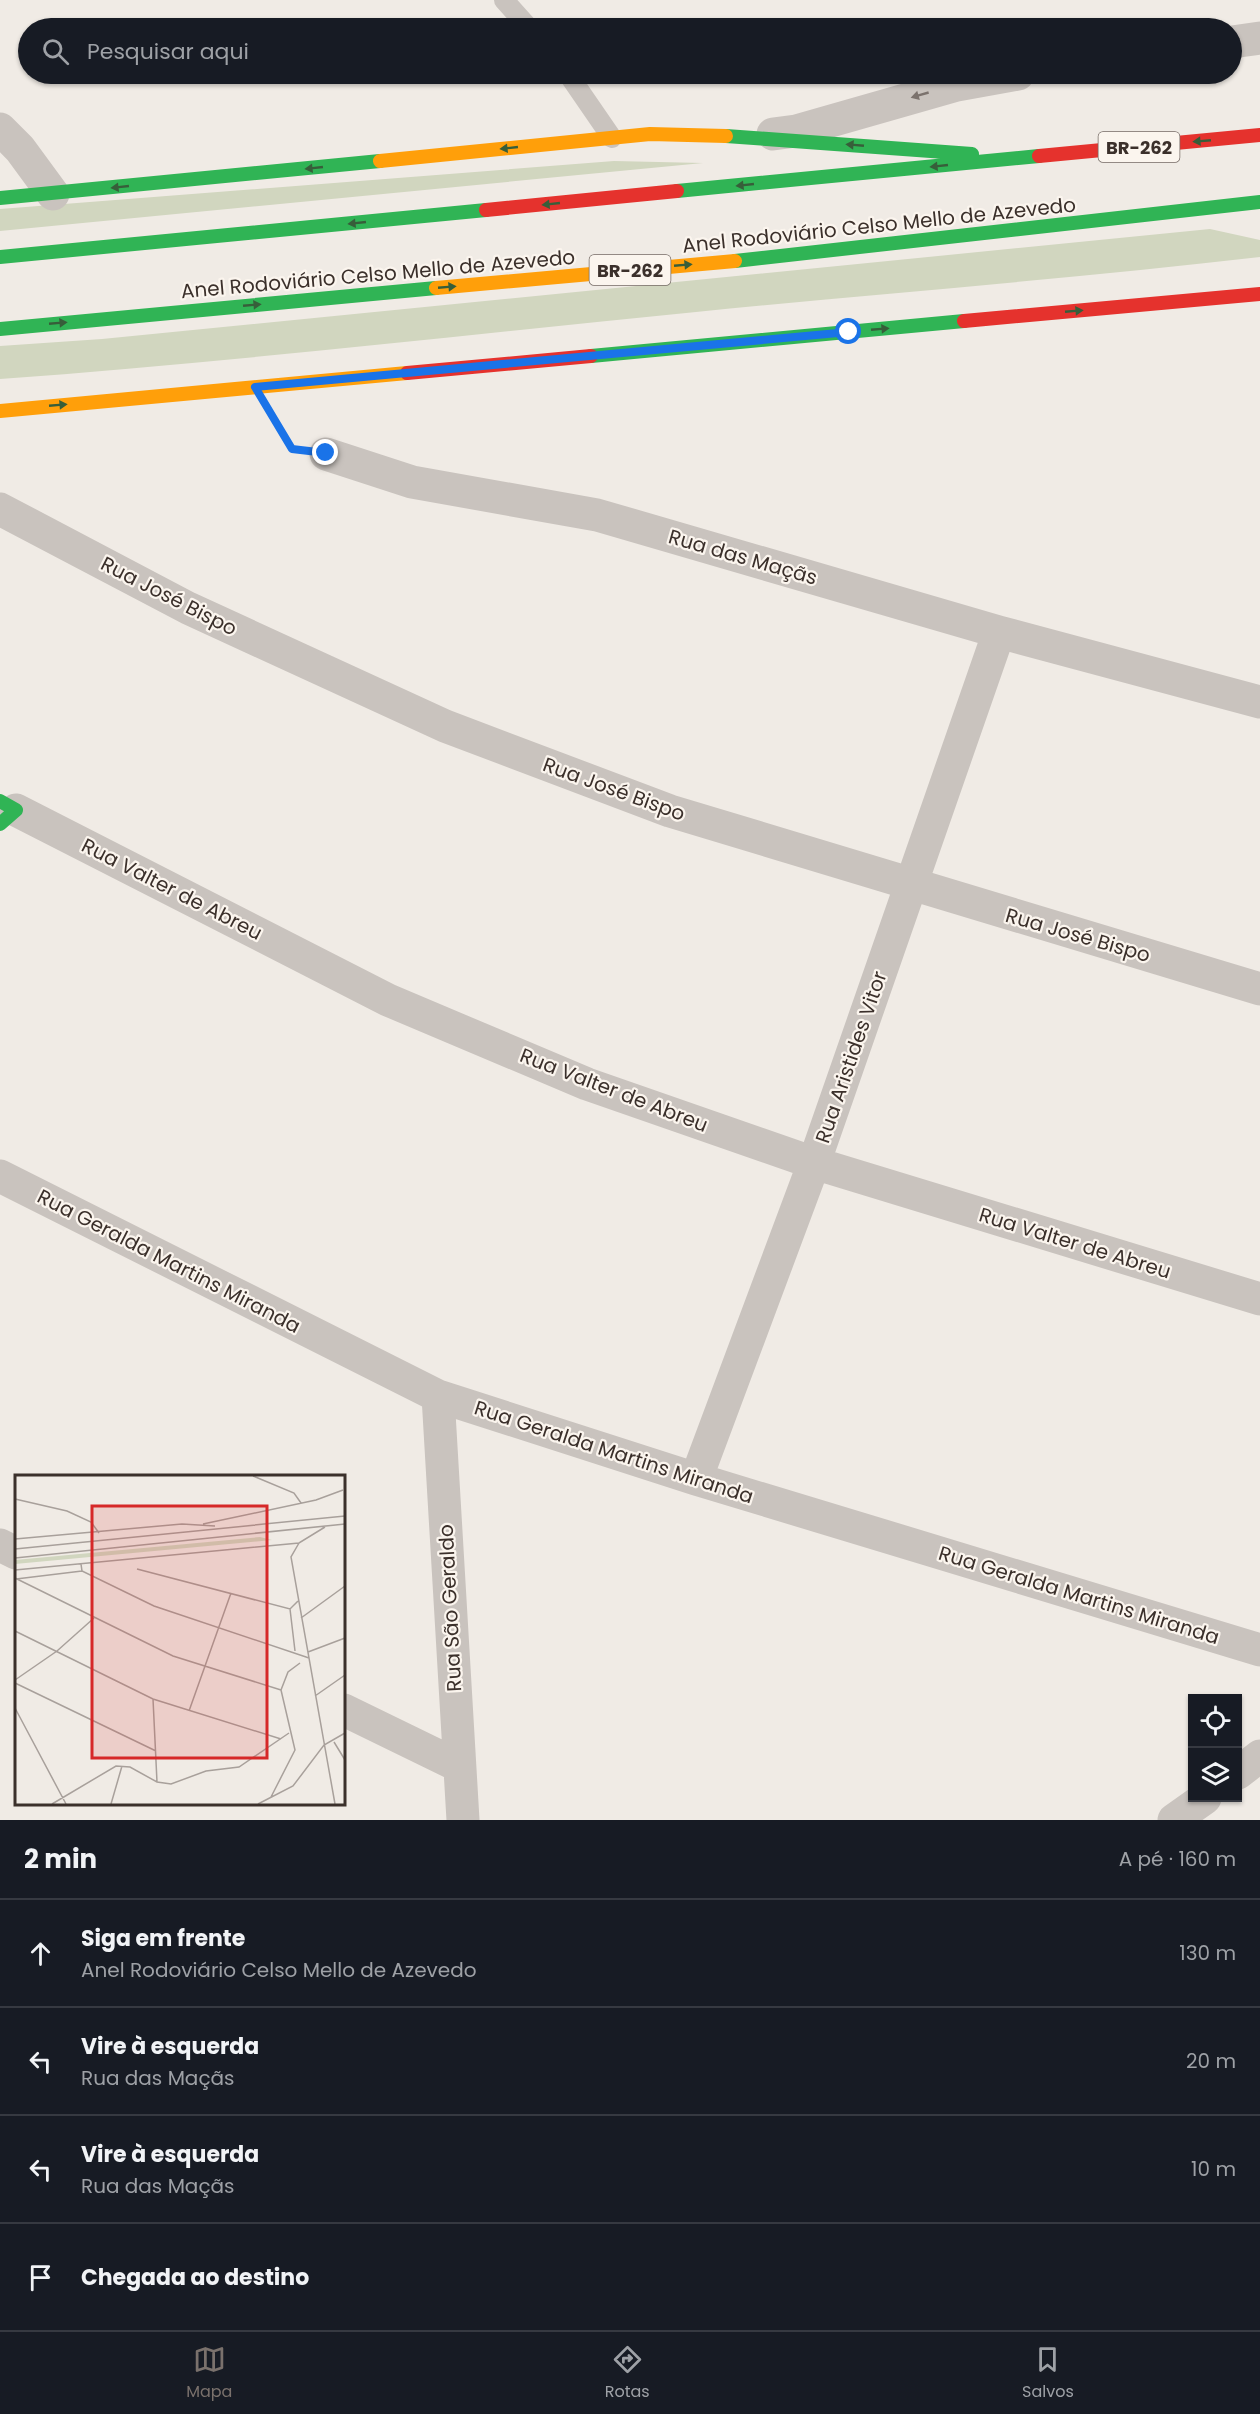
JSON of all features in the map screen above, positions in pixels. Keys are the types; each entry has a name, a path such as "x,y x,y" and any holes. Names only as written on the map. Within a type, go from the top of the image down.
{"main road":[{"path":"0,198 650,134 749,136 1018,158"},
{"name":"BR-262","path":"0,257 1260,135"},
{"name":"Anel Rodoviário Celso Mello de Azevedo","path":"0,329 795,255 1260,202"},
{"path":"0,411 1260,294"}],"street":[{"path":"1242,41 1260,38"},
{"path":"749,136 796,131 963,84"},
{"path":"0,129 21,149 53,194"},
{"name":"Rua das Maçãs","path":"326,453 412,483 597,515 999,632 1260,702"},
{"name":"Rua José Bispo","path":"0,509 188,608 445,726 670,811 911,886 1260,989"},
{"name":"Rua Aristides Vitor","path":"696,1479 814,1163 999,632"},
{"name":"Rua Valter de Abreu","path":"5,812 388,1000 587,1084 814,1163 1260,1299"},
{"name":"Rua Geralda Martins Miranda","path":"0,1176 438,1396 696,1479 1260,1650"},
{"name":"Rua São Geraldo","path":"438,1396 463,1820"},
{"path":"0,1545 15,1552"},
{"path":"345,1710 459,1766"},
{"path":"1242,1770 1260,1756"},
{"path":"1174,1820 1197,1802"}],"lane":[{"path":"504,0 520,18"},
{"path":"575,84 612,138"}],"path":[{"path":"255,387 292,449 326,453"}],"green space":[{"path":"614,161 703,163 0,231 0,209"},
{"path":"1210,229 1260,240 1260,257 261,356 0,379 0,346 102,339"}],"traffic: fast":[{"path":"726,136 972,154"},
{"path":"677,191 1039,156"},
{"path":"0,198 380,161"},
{"path":"735,261 1260,202"},
{"path":"0,257 486,210"},
{"path":"0,329 436,288"},
{"path":"591,356 964,321"},
{"path":"0,801 16,810 0,824"}],"traffic: slow":[{"path":"380,161 650,134 726,136"},
{"path":"436,288 735,261"},
{"path":"0,411 407,373"}],"traffic: jam":[{"path":"1039,156 1260,135"},
{"path":"486,210 677,191"},
{"path":"964,321 1260,294"},
{"path":"407,373 591,356"}],"route":[{"path":"326,453 292,449 255,387 849,332"}]}
